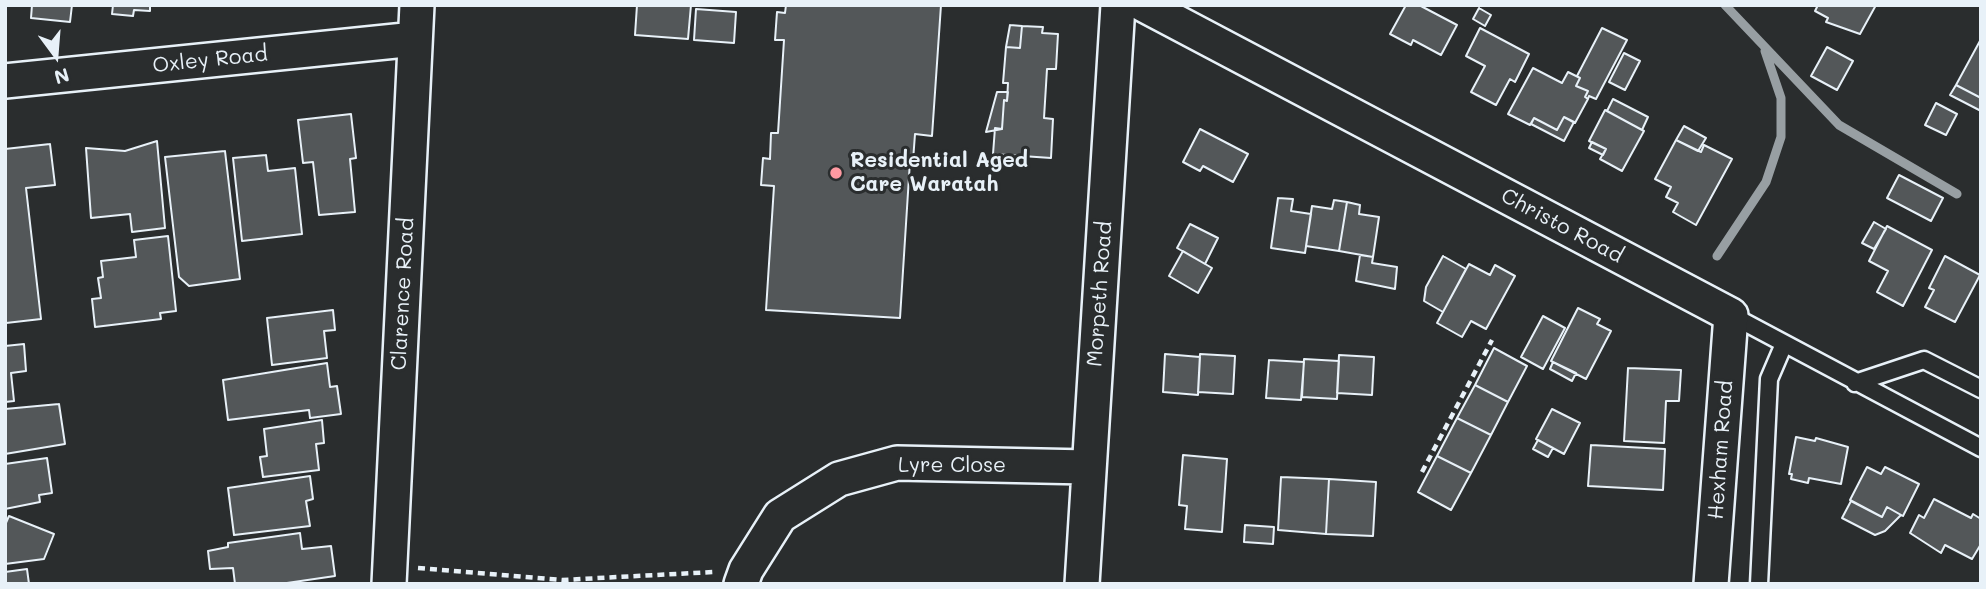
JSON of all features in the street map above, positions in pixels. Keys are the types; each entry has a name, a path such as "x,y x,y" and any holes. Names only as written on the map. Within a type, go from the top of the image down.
{"street":[{"name":"Clarence Road","path":"390,575 417,5"},
{"name":"Morpeth Road","path":"1082,584 1118,5"},
{"name":"Christo Road","path":"1143,5 1731,315"},
{"name":"Oxley Road","path":"5,81 415,39"},
{"name":"Hexham Road","path":"1711,584 1731,315"},
{"name":"Lyre Close","path":"743,577 780,516 839,479 897,463 1088,467"}],"lane":[{"name":"Christo Road","path":"1731,315 1981,448"},
{"path":"1759,584 1769,379 1784,344"},
{"path":"1855,383 1924,360 1981,389"}],"path":[{"path":"1422,472 1492,340"},
{"path":"390,575 562,580 743,577"}],"building":[{"path":"32,5 72,5 70,22 31,18"},
{"path":"113,5 150,5 150,11 134,10 133,16 112,14"},
{"path":"637,5 691,5 688,39 635,35"},
{"name":"Residential Aged Care Waratah","path":"786,5 941,5 932,136 915,134 913,161 910,161 900,318 766,310 774,186 761,185 763,158 770,159 771,133 778,133 784,40 775,40 777,12 785,13"},
{"path":"1406,5 1419,5 1457,25 1441,55 1413,40 1411,45 1390,34"},
{"path":"1818,5 1876,5 1860,34 1826,22 1828,18 1815,11"},
{"path":"1479,8 1491,15 1485,26 1473,19"},
{"path":"696,9 736,12 734,43 694,40"},
{"path":"1010,25 1022,26 1020,48 1006,47"},
{"path":"1022,26 1043,27 1042,33 1058,34 1056,69 1047,69 1044,118 1053,119 1051,158 993,154 995,128 1002,129 1004,100 1007,101 1008,83 1003,83 1006,47 1020,48"},
{"path":"1480,28 1529,54 1515,82 1510,79 1496,105 1471,92 1485,66 1466,56"},
{"path":"1602,28 1627,40 1596,99 1589,96 1588,99 1585,97 1588,91 1576,86 1580,78 1577,76"},
{"path":"1981,39 1981,98 1956,85"},
{"path":"1827,47 1853,61 1837,90 1811,76"},
{"path":"1624,53 1640,61 1625,90 1609,82"},
{"path":"1533,68 1562,83 1568,72 1580,78 1576,86 1588,91 1585,97 1588,99 1575,123 1564,117 1557,130 1534,118 1530,125 1508,114"},
{"path":"1956,85 1981,98 1981,111 1950,95"},
{"path":"997,92 1008,92 1007,101 1004,100 1002,129 986,132"},
{"path":"1613,99 1648,117 1642,130 1607,111"},
{"path":"1936,103 1957,114 1946,135 1925,125"},
{"path":"1605,110 1644,131 1622,171 1600,159 1606,149 1589,141"},
{"path":"351,114 356,158 350,159 355,212 319,215 313,162 303,163 298,120"},
{"path":"1564,117 1574,122 1564,141 1531,124 1534,118 1557,130"},
{"path":"1684,126 1706,138 1698,151 1676,140"},
{"path":"1200,129 1248,154 1233,182 1203,166 1200,171 1183,162"},
{"path":"1676,140 1701,152 1704,145 1732,159 1696,225 1673,212 1678,203 1666,197 1671,187 1655,179"},
{"path":"157,141 165,228 132,232 130,214 91,218 86,148 125,151"},
{"path":"1592,142 1606,149 1603,155 1589,148"},
{"path":"50,144 55,185 26,188 41,319 6,323 5,149"},
{"path":"225,151 240,279 189,286 179,277 165,157"},
{"path":"266,155 268,171 295,168 302,234 242,241 233,158"},
{"path":"1899,175 1943,198 1931,221 1887,198"},
{"path":"1278,198 1293,199 1291,211 1311,214 1305,253 1271,248"},
{"path":"1334,200 1347,202 1339,251 1306,246 1312,206 1332,209"},
{"path":"1347,202 1360,205 1359,214 1379,217 1373,257 1339,251"},
{"path":"1874,222 1886,229 1874,249 1862,243"},
{"path":"1190,224 1218,238 1205,264 1177,248"},
{"path":"1887,226 1932,250 1903,306 1877,292 1888,271 1869,261"},
{"path":"168,236 176,311 160,313 161,319 95,327 92,299 101,298 98,278 103,277 101,261 136,257 134,240"},
{"path":"1183,251 1212,268 1198,293 1169,276"},
{"path":"1360,255 1373,257 1372,263 1397,267 1395,289 1356,281"},
{"path":"1443,256 1466,269 1443,312 1424,301 1426,287"},
{"path":"1945,256 1980,275 1955,322 1925,307 1934,290 1929,288"},
{"path":"1469,264 1490,275 1495,265 1515,276 1486,329 1471,321 1462,337 1437,323"},
{"path":"1578,308 1600,319 1597,324 1611,331 1586,379 1551,361"},
{"path":"333,310 335,330 324,331 327,358 272,365 267,318"},
{"path":"1543,316 1565,328 1543,369 1521,357"},
{"path":"24,344 26,371 11,373 14,401 5,402 5,346"},
{"path":"1494,348 1527,366 1508,402 1475,385"},
{"path":"1165,354 1200,357 1198,395 1163,392"},
{"path":"1200,354 1235,356 1233,394 1198,392"},
{"path":"1339,355 1374,357 1372,395 1337,393"},
{"path":"1304,359 1339,361 1337,399 1302,397"},
{"path":"1269,360 1304,362 1301,400 1266,398"},
{"path":"1553,362 1576,373 1572,381 1550,369"},
{"path":"327,363 330,387 337,386 341,414 310,418 309,410 228,420 223,380"},
{"path":"1628,368 1681,370 1679,401 1666,401 1664,443 1624,441"},
{"path":"1475,385 1508,402 1491,435 1457,418"},
{"path":"59,404 65,444 5,454 5,409"},
{"path":"1552,409 1580,423 1564,454 1536,439"},
{"path":"1457,418 1491,435 1471,473 1437,456"},
{"path":"322,420 324,443 316,444 319,470 263,477 260,457 267,456 264,429"},
{"path":"1796,437 1815,441 1816,438 1848,447 1841,484 1809,478 1808,483 1791,479 1792,474 1789,474"},
{"path":"1538,440 1553,448 1548,457 1533,449"},
{"path":"1591,445 1665,449 1663,490 1588,486"},
{"path":"1183,455 1227,459 1222,532 1185,529 1187,506 1179,505"},
{"path":"1437,456 1471,473 1451,510 1418,492"},
{"path":"47,458 52,493 39,495 40,502 5,509 5,464"},
{"path":"1867,467 1881,474 1885,467 1919,484 1903,516 1887,507 1882,517 1850,500"},
{"path":"310,476 313,499 306,501 310,526 234,535 228,488"},
{"path":"1281,477 1329,479 1326,534 1278,530"},
{"path":"1329,479 1376,482 1373,536 1326,534"},
{"path":"1934,499 1971,518 1973,514 1981,519 1981,544 1972,559 1945,545 1941,553 1910,533 1919,515 1924,518"},
{"path":"1851,501 1882,517 1887,507 1901,515 1885,531 1875,535 1842,518"},
{"path":"9,516 54,534 44,559 5,564 5,525"},
{"path":"1245,525 1274,527 1273,544 1244,542"},
{"path":"300,533 302,549 331,546 335,576 280,584 235,584 233,568 210,569 208,551 228,547 228,543"},
{"path":"27,569 29,584 5,584 5,572"}],"waterway":[{"path":"1725,5 1839,125 1957,194"},
{"path":"1717,256 1766,182 1781,137 1781,98 1765,51"}],"place":[{"name":"Residential Aged Care Waratah","path":"836,173"}]}
